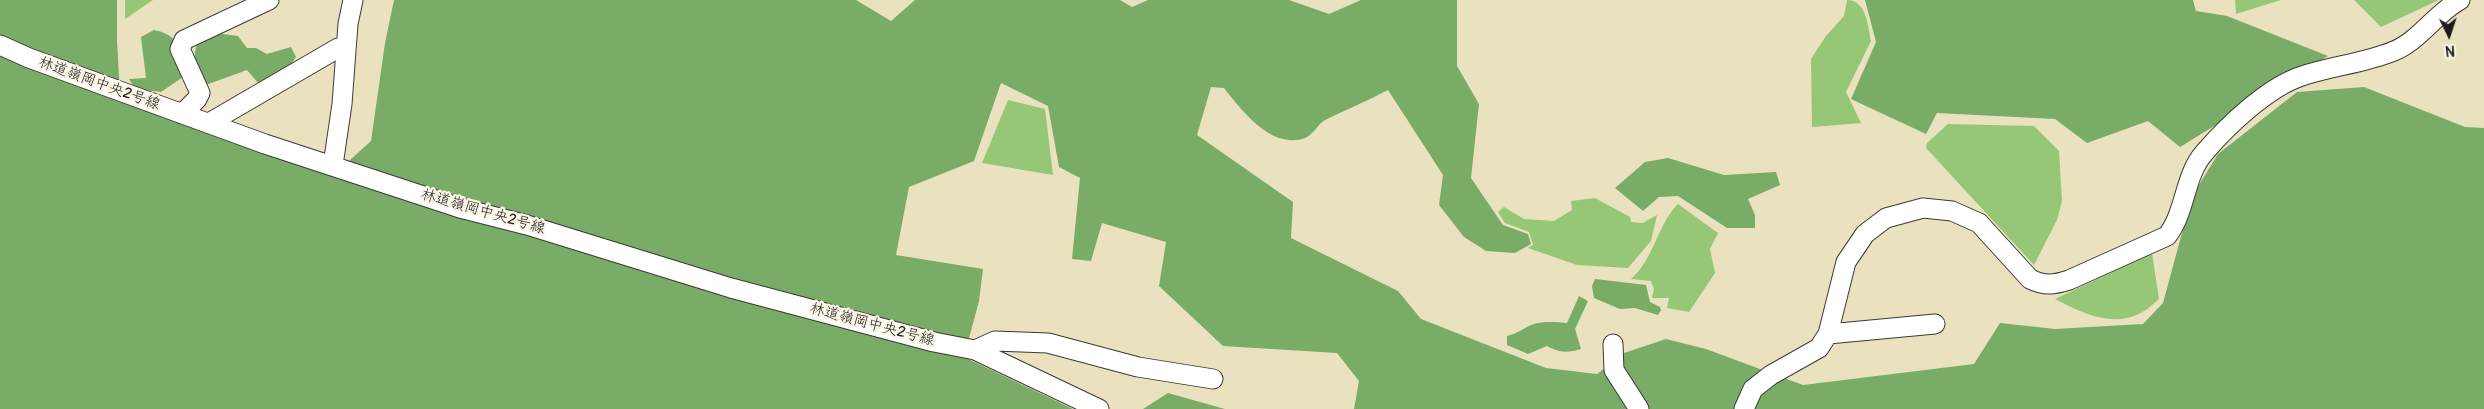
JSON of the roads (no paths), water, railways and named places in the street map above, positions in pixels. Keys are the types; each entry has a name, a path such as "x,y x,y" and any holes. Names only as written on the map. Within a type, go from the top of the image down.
{"street":[{"path":"182,114 200,93 180,49 184,40 269,0"},
{"path":"333,165 342,104 348,24 354,0"},
{"path":"1744,409 1753,389 1771,375 1819,348 1828,334 1846,262 1865,234 1886,218 1923,208 1952,210 1979,223 2030,279 2040,284 2056,285 2167,236 2175,225 2201,156 2265,96 2300,76 2395,51 2410,41 2446,8 2460,0"},
{"name":"林道嶺岡中央2号線","path":"0,45 28,58 265,144 460,208 527,225 731,288 934,342 975,350 1099,409"},
{"path":"209,123 338,48 346,48"},
{"path":"1828,334 1935,324"},
{"path":"975,350 995,341 1048,343 1138,366 1212,379"},
{"path":"1613,344 1614,370 1639,409"}]}
